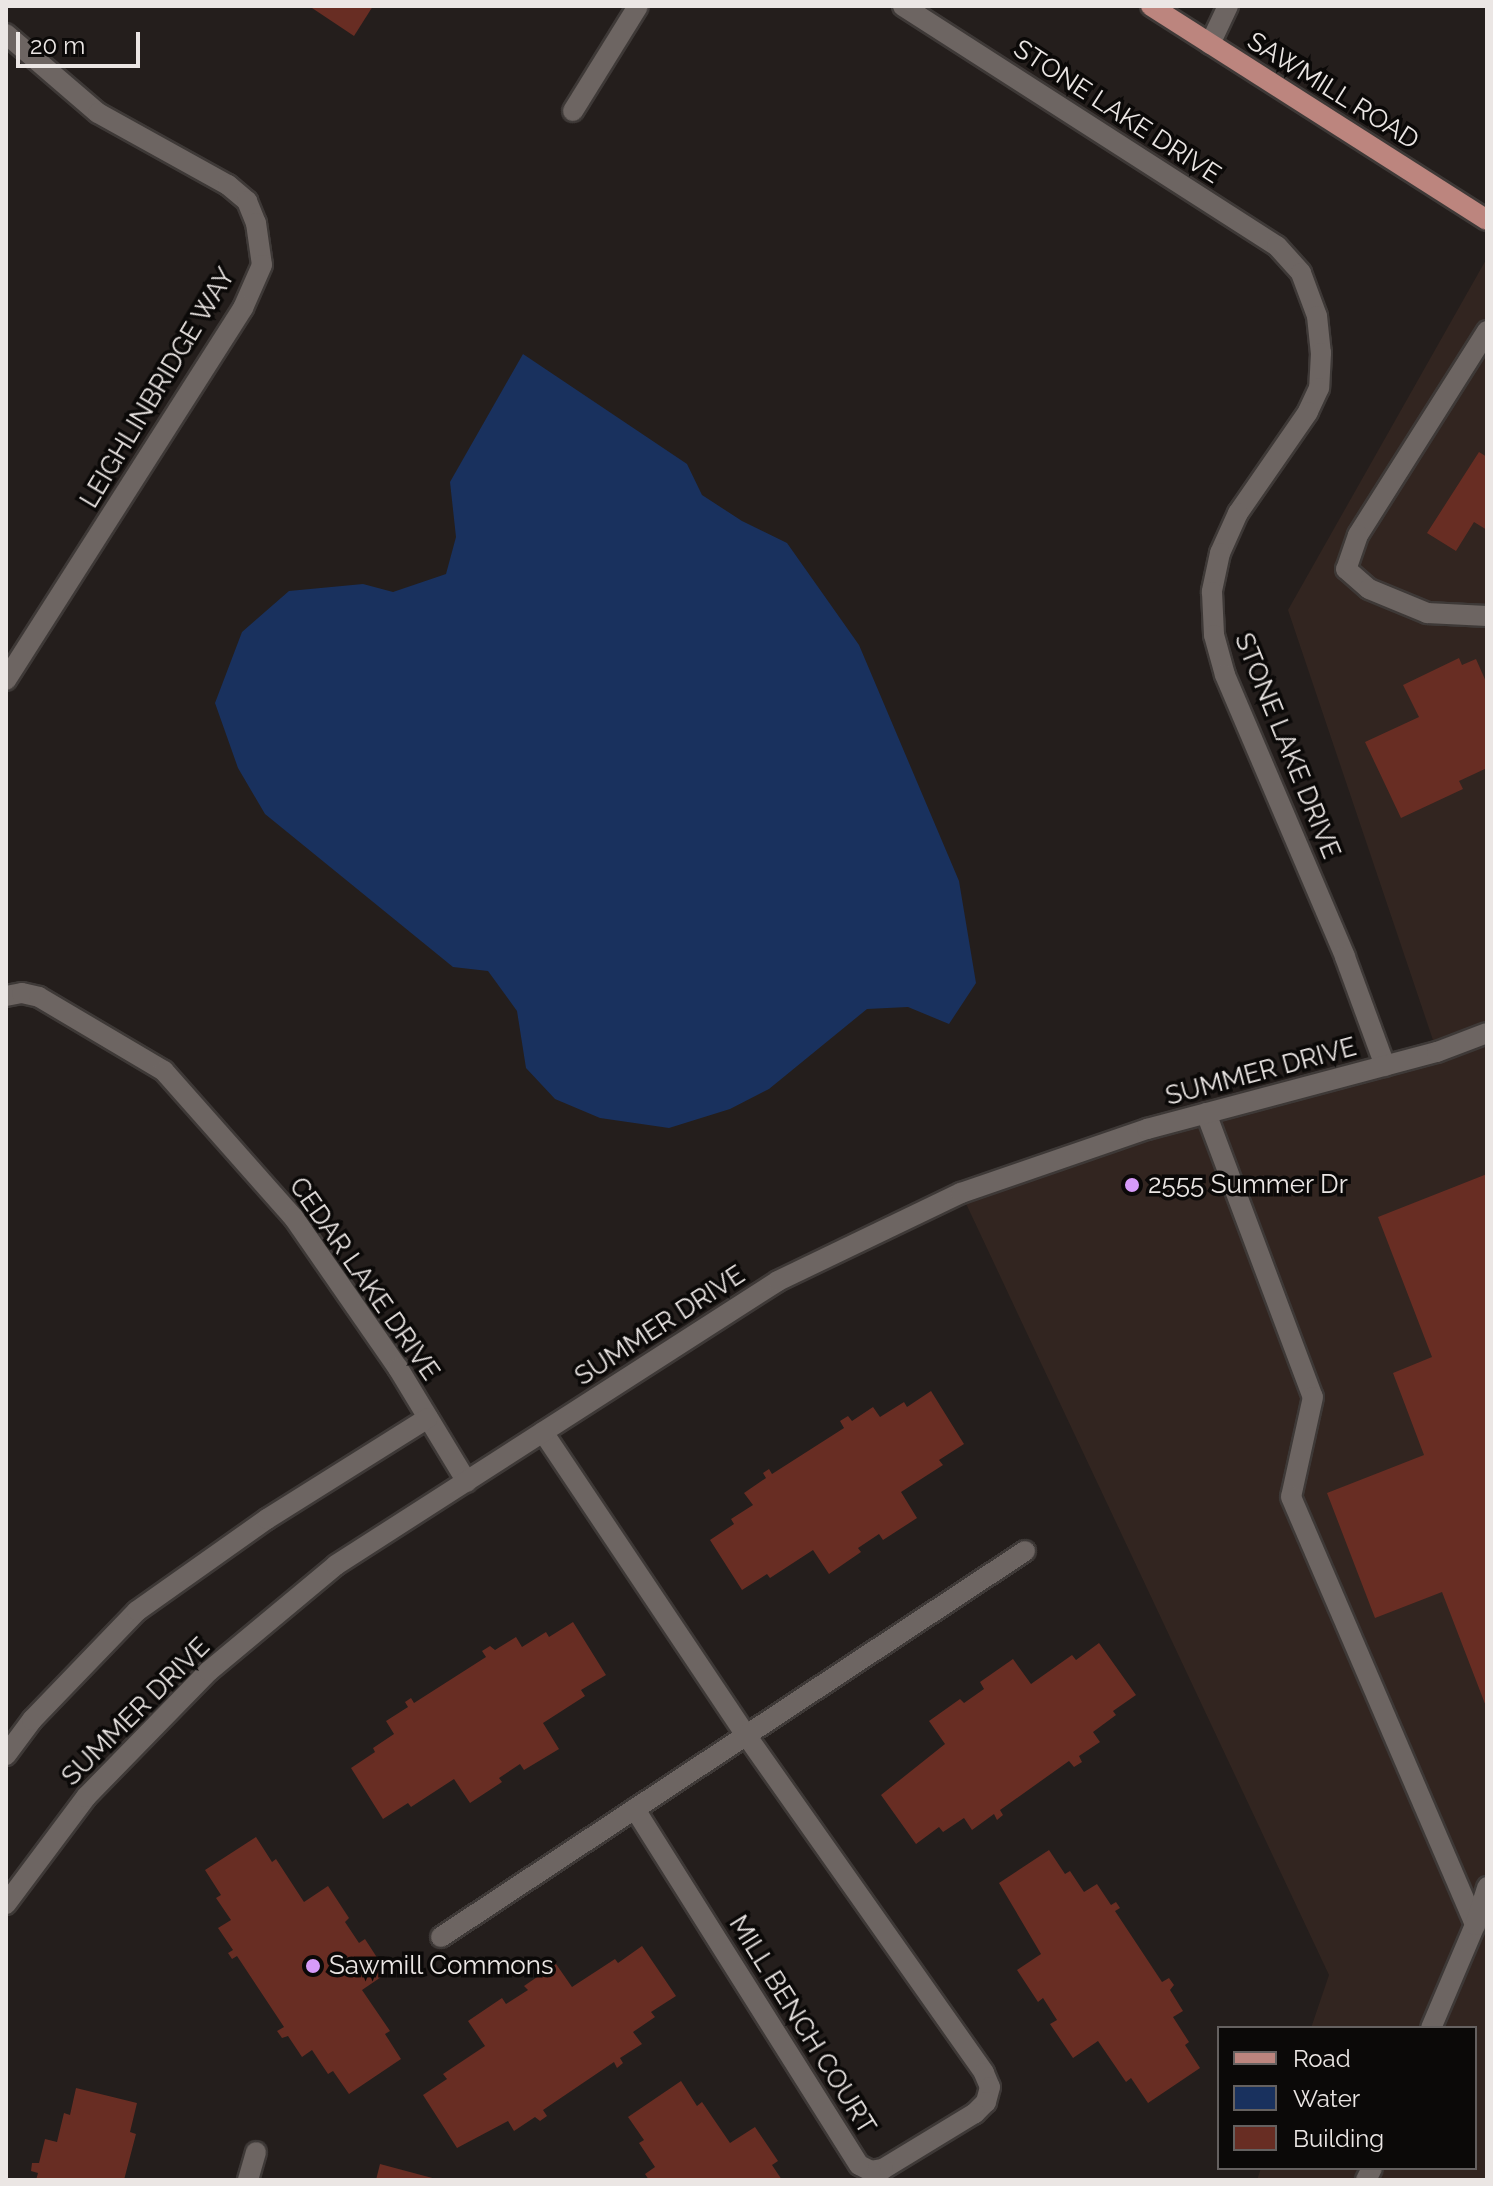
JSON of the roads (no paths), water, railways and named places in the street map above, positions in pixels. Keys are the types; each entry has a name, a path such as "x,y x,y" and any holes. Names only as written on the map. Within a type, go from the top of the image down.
{"main road":[{"name":"SAWMILL ROAD","path":"1151,6 1487,220"}],"street":[{"path":"573,111 638,6"},
{"name":"STONE LAKE DRIVE","path":"903,6 1277,246 1301,273 1317,316 1321,353 1319,388 1308,412 1238,513 1220,553 1212,592 1214,635 1225,675 1345,957 1385,1066"},
{"path":"1210,44 1228,6"},
{"name":"LEIGHLINBRIDGE WAY","path":"6,34 98,113 228,185 247,201 256,223 262,265 243,308 6,680"},
{"path":"1487,331 1358,535 1346,569 1369,589 1427,613 1487,616"},
{"name":"CEDAR LAKE DRIVE","path":"6,996 22,993 39,997 164,1071 294,1218 398,1368 467,1482"},
{"name":"SUMMER DRIVE","path":"6,1904 86,1797 209,1671 336,1565 778,1281 946,1200 1147,1129 1485,1041"},
{"path":"1206,1113 1313,1397 1291,1497 1475,1925"},
{"path":"6,1755 32,1720 137,1611 267,1519 428,1418"},
{"name":"MILL BENCH COURT","path":"543,1432 746,1735 984,2073 990,2087 986,2102 975,2113 883,2169 871,2171 859,2165 635,1809"},
{"path":"441,1937 1025,1551"},
{"path":"1432,2026 1475,1925 1487,1887"},
{"path":"248,2180 256,2152"}],"water":[{"path":"523,354 687,464 702,495 742,521 787,543 859,645 959,881 976,983 949,1024 908,1007 867,1009 769,1089 730,1109 669,1128 600,1118 555,1099 526,1068 517,1011 488,971 453,967 265,814 238,768 215,703 242,632 289,591 363,584 393,592 446,574 456,537 450,482"}],"place":[{"name":"2555 Summer Dr","path":"1132,1185"},
{"name":"Sawmill Commons","path":"313,1966"}]}
